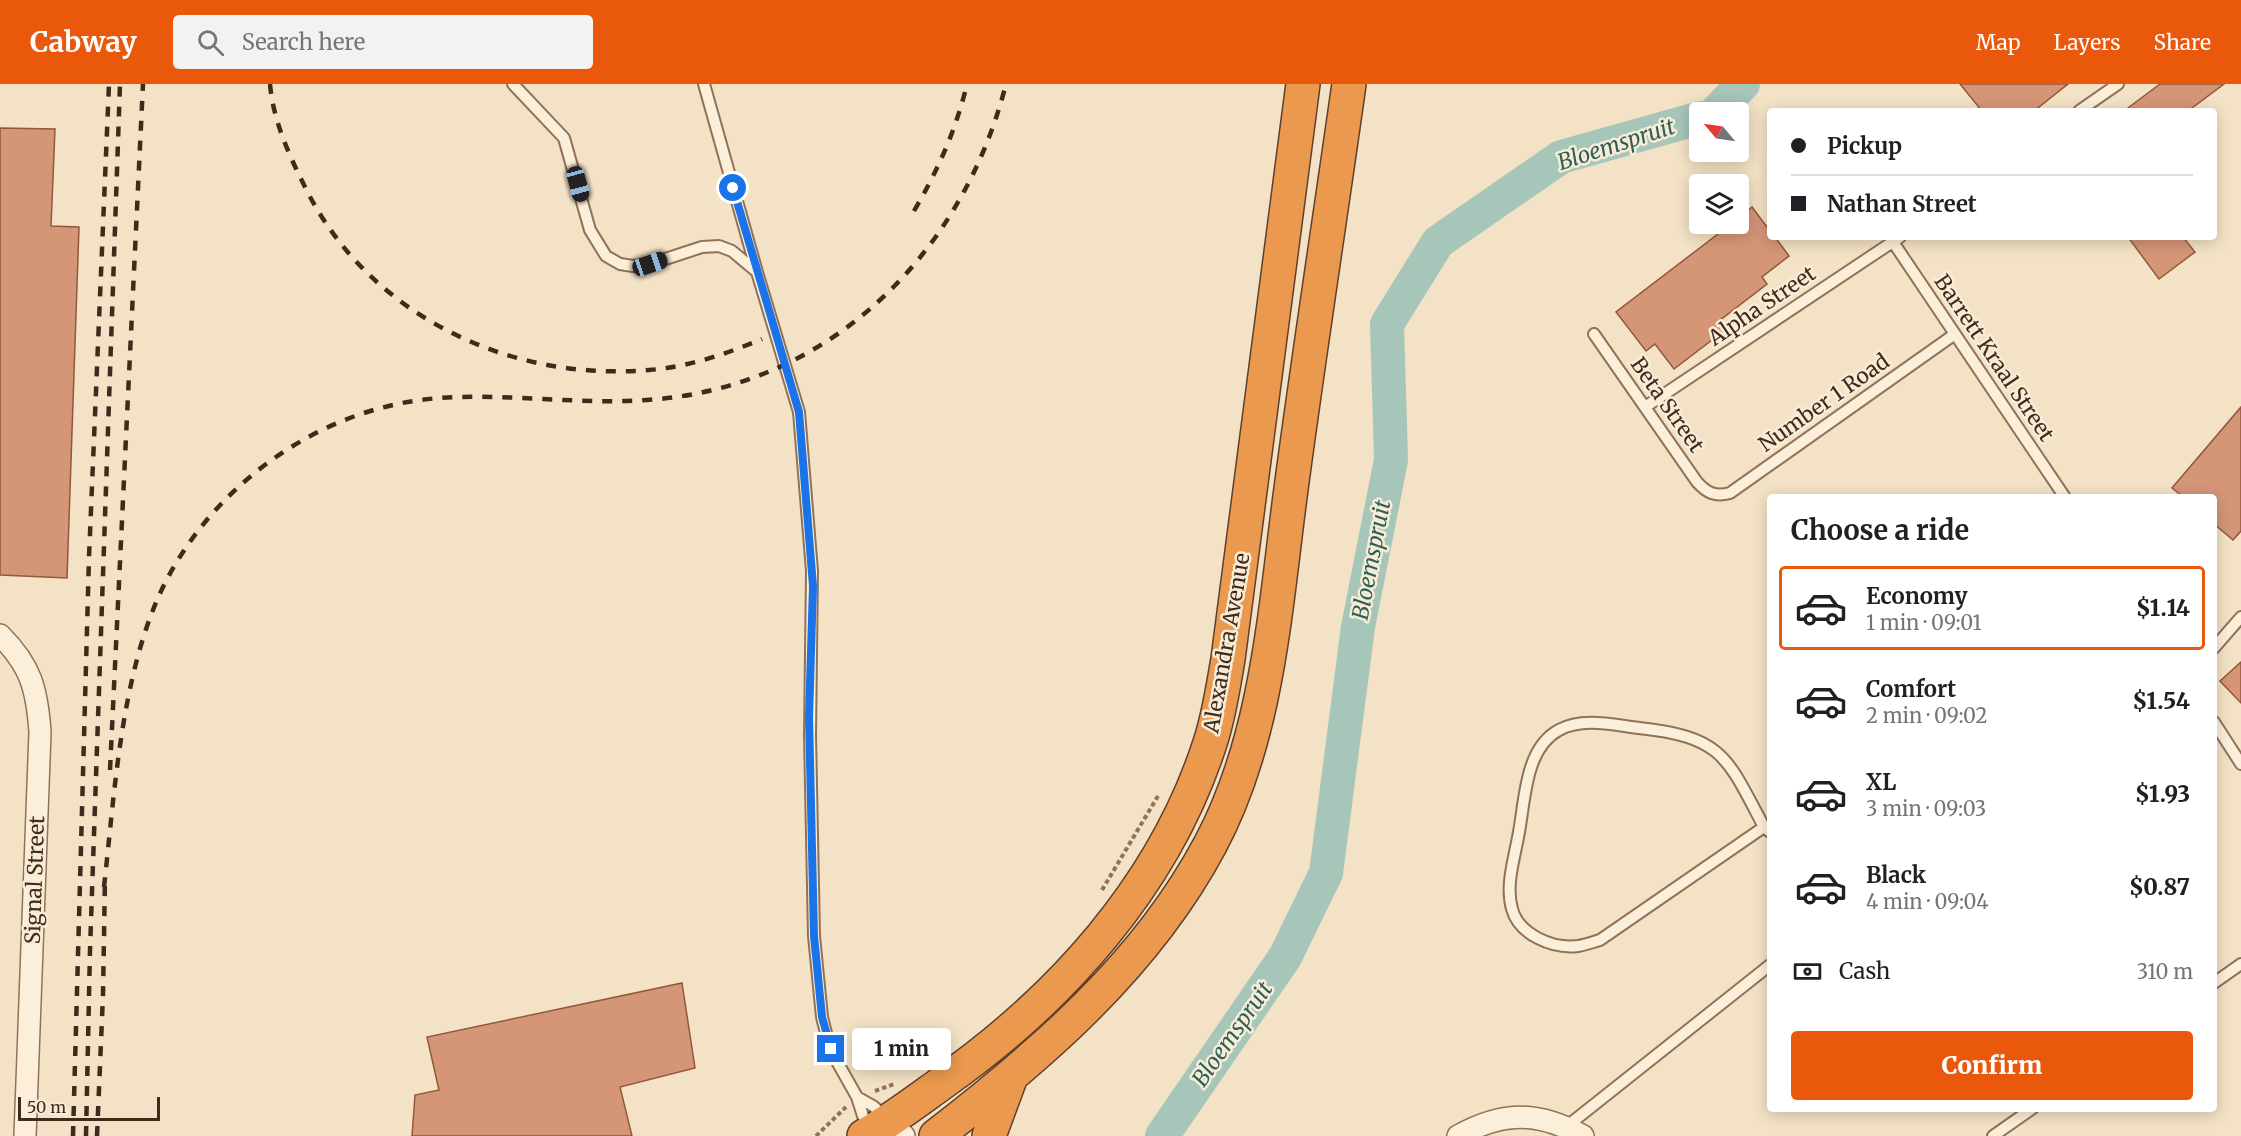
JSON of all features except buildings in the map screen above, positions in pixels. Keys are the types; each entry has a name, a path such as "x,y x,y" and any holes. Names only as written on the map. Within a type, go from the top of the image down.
{"highway":[{"name":"Alexandra Avenue","path":"882,1132 1028,1017 1078,965 1137,890 1180,816 1197,778 1215,724 1228,659 1303,84"},
{"name":"Alexandra Avenue","path":"936,1136 1010,1079 1056,1038 1112,982 1189,883 1230,802 1245,757 1270,649 1349,84"},
{"path":"989,1136 1010,1079"}],"street":[{"name":"Signal Street","path":"0,634 15,650 29,673 38,698 40,732 25,1136"},
{"path":"1458,1136 1480,1124 1509,1116 1542,1118 1575,1131"}],"lane":[{"path":"513,84 564,138 590,230 606,256 620,264 633,266 650,264 702,247 719,246 732,250 757,272"},
{"path":"704,84 799,412 812,571 810,735 817,980 822,1017 831,1049 857,1097 863,1116 882,1132"},
{"path":"2083,108 2118,84"},
{"name":"Alpha Street","path":"1645,407 1895,240"},
{"name":"Barrett Kraal Street","path":"1897,240 1954,334 2063,494"},
{"name":"Beta Street","path":"1594,334 1697,482 1712,495"},
{"name":"Number 1 Road","path":"1712,495 1730,493 1954,334"},
{"path":"2217,645 2241,617"},
{"path":"1575,723 1673,732 1717,751 1733,767 1767,830 1600,940 1577,946 1555,945 1538,939 1521,926 1512,909 1510,884 1530,771 1542,745 1557,731 1575,723"},
{"path":"2217,727 2241,764"},
{"path":"2217,981 2241,964"},
{"path":"1575,1131 1767,968"},
{"path":"857,1097 873,1106 882,1132"},
{"path":"1993,1136 2027,1112"}],"path":[{"path":"1099,896 1146,820 1161,791"},
{"path":"816,1136 857,1097 901,1080"}],"waterway":[{"name":"Bloemspruit","path":"1726,102 1743,84"},
{"name":"Bloemspruit","path":"1162,1136 1285,957 1326,873 1358,627 1391,460 1387,324 1438,242 1561,157 1689,121"}],"railway":[{"path":"73,1136 89,557 109,84"},
{"path":"86,1136 90,950 120,84"},
{"path":"110,770 143,84"},
{"path":"270,84 274,111 288,150 305,187 332,232 366,271 405,304 448,331 495,351 545,364 597,371 649,370 678,366 721,355 762,339"},
{"path":"914,211 945,149 967,84"},
{"path":"104,887 122,732 138,654 150,617 165,583 187,546 214,512 244,482 278,455 316,433 355,416 397,404 466,397 595,401 647,400 713,390 773,370 829,340 878,302 921,256 957,204 985,146 1006,84"},
{"path":"97,1136 105,878"}],"route":[{"path":"733,188 799,412 813,586 809,717 814,936 822,1017 831,1049"}]}
